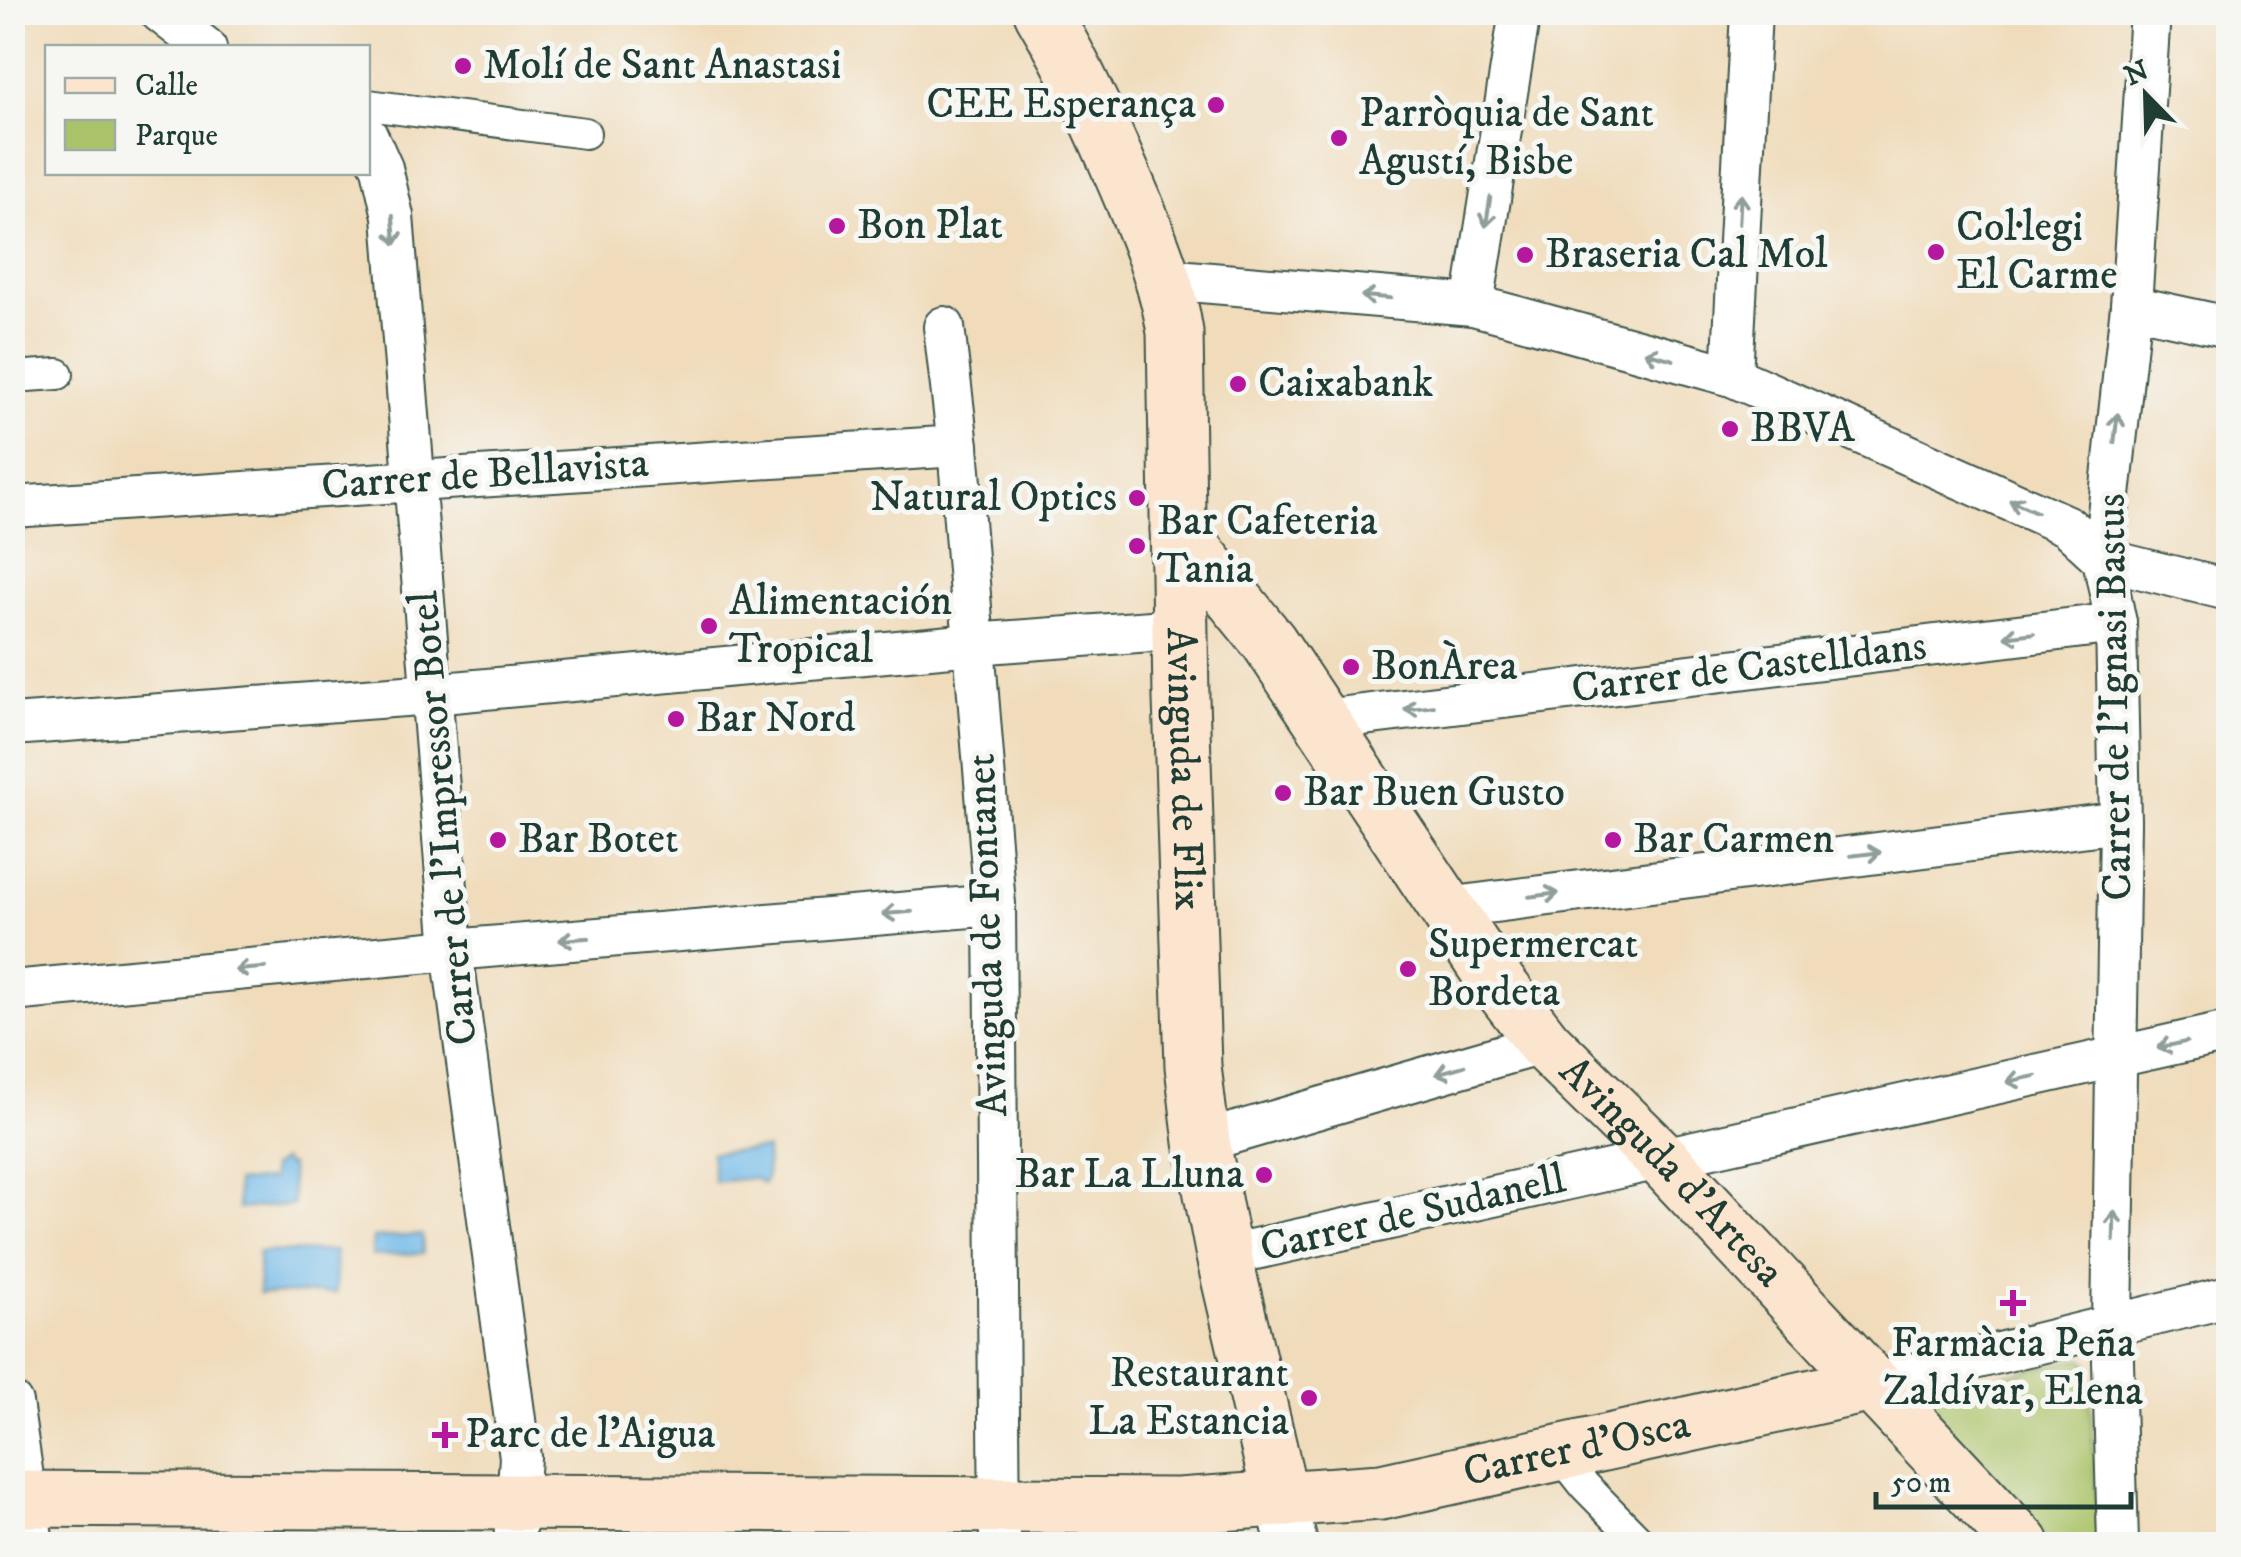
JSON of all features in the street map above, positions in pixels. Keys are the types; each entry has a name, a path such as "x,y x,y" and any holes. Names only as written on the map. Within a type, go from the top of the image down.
{"main road":[{"name":"Avinguda de Flix","path":"1042,12 1111,146 1164,279 1175,332 1193,1066 1202,1142 1224,1256 1286,1522"},
{"name":"Avinguda d'Artesa","path":"1178,530 1244,608 1490,973 1544,1043 1662,1158 2022,1544"},
{"name":"Carrer d'Osca","path":"24,1514 1000,1524 1178,1506 1286,1522 1381,1492 1872,1384"}],"street":[{"path":"160,12 202,45"},
{"path":"1473,305 1520,12"},
{"path":"1732,376 1750,12"},
{"name":"Carrer de l'Ignasi Bastus","path":"2118,1544 2112,1324 2120,822 2116,623 2103,560 2131,306 2150,12"},
{"path":"370,105 585,133"},
{"name":"Carrer de l'Impressor Botel","path":"370,141 382,168 393,216 452,950 520,1457 517,1522"},
{"path":"1164,279 1473,305 1732,376 2066,526 2103,560 2228,590"},
{"path":"2131,306 2228,328"},
{"name":"Avinguda de Fontanet","path":"944,327 958,446 994,905 1000,1524"},
{"path":"12,377 58,374"},
{"name":"Carrer de Bellavista","path":"12,506 958,446"},
{"name":"Carrer de Castelldans","path":"1322,720 2116,623"},
{"path":"12,725 432,694 972,644 1180,629"},
{"path":"1447,908 2120,822"},
{"path":"12,991 994,905"},
{"name":"Carrer de Sudanell","path":"1224,1256 2228,1032"},
{"path":"1202,1142 1544,1043"},
{"path":"1872,1384 2228,1297"},
{"path":"12,1404 24,1514"},
{"path":"1559,1453 1585,1486 1642,1544"}],"green space":[{"path":"2081,1358 2088,1363 2099,1544 2051,1544 1928,1416 1924,1398 1933,1390"}],"water":[{"path":"766,1149 767,1176 763,1184 754,1178 714,1182 711,1153"},
{"path":"282,1160 290,1165 293,1205 238,1209 236,1182 271,1180 271,1168"},
{"path":"422,1235 423,1253 372,1256 373,1238"},
{"path":"335,1251 336,1293 259,1294 258,1252"}],"place":[{"name":"Molí de Sant Anastasi","path":"463,66"},
{"name":"CEE Esperança","path":"1216,105"},
{"name":"Parròquia de Sant Agustí, Bisbe","path":"1339,138"},
{"name":"Bon Plat","path":"837,226"},
{"name":"Col·legi El Carme","path":"1936,252"},
{"name":"Braseria Cal Mol","path":"1525,255"},
{"name":"Caixabank","path":"1238,384"},
{"name":"BBVA","path":"1730,429"},
{"name":"Natural Optics","path":"1137,498"},
{"name":"Bar Cafeteria Tania","path":"1137,546"},
{"name":"Alimentación Tropical","path":"709,626"},
{"name":"BonÀrea","path":"1351,667"},
{"name":"Bar Nord","path":"676,719"},
{"name":"Bar Buen Gusto","path":"1283,793"},
{"name":"Bar Botet","path":"498,840"},
{"name":"Bar Carmen","path":"1613,840"},
{"name":"Supermercat Bordeta","path":"1408,969"},
{"name":"Bar La Lluna","path":"1264,1175"},
{"name":"Farmàcia Peña Zaldívar, Elena","path":"2013,1303"},
{"name":"Restaurant La Estancia","path":"1309,1398"},
{"name":"Parc de l'Aigua","path":"445,1435"}]}
